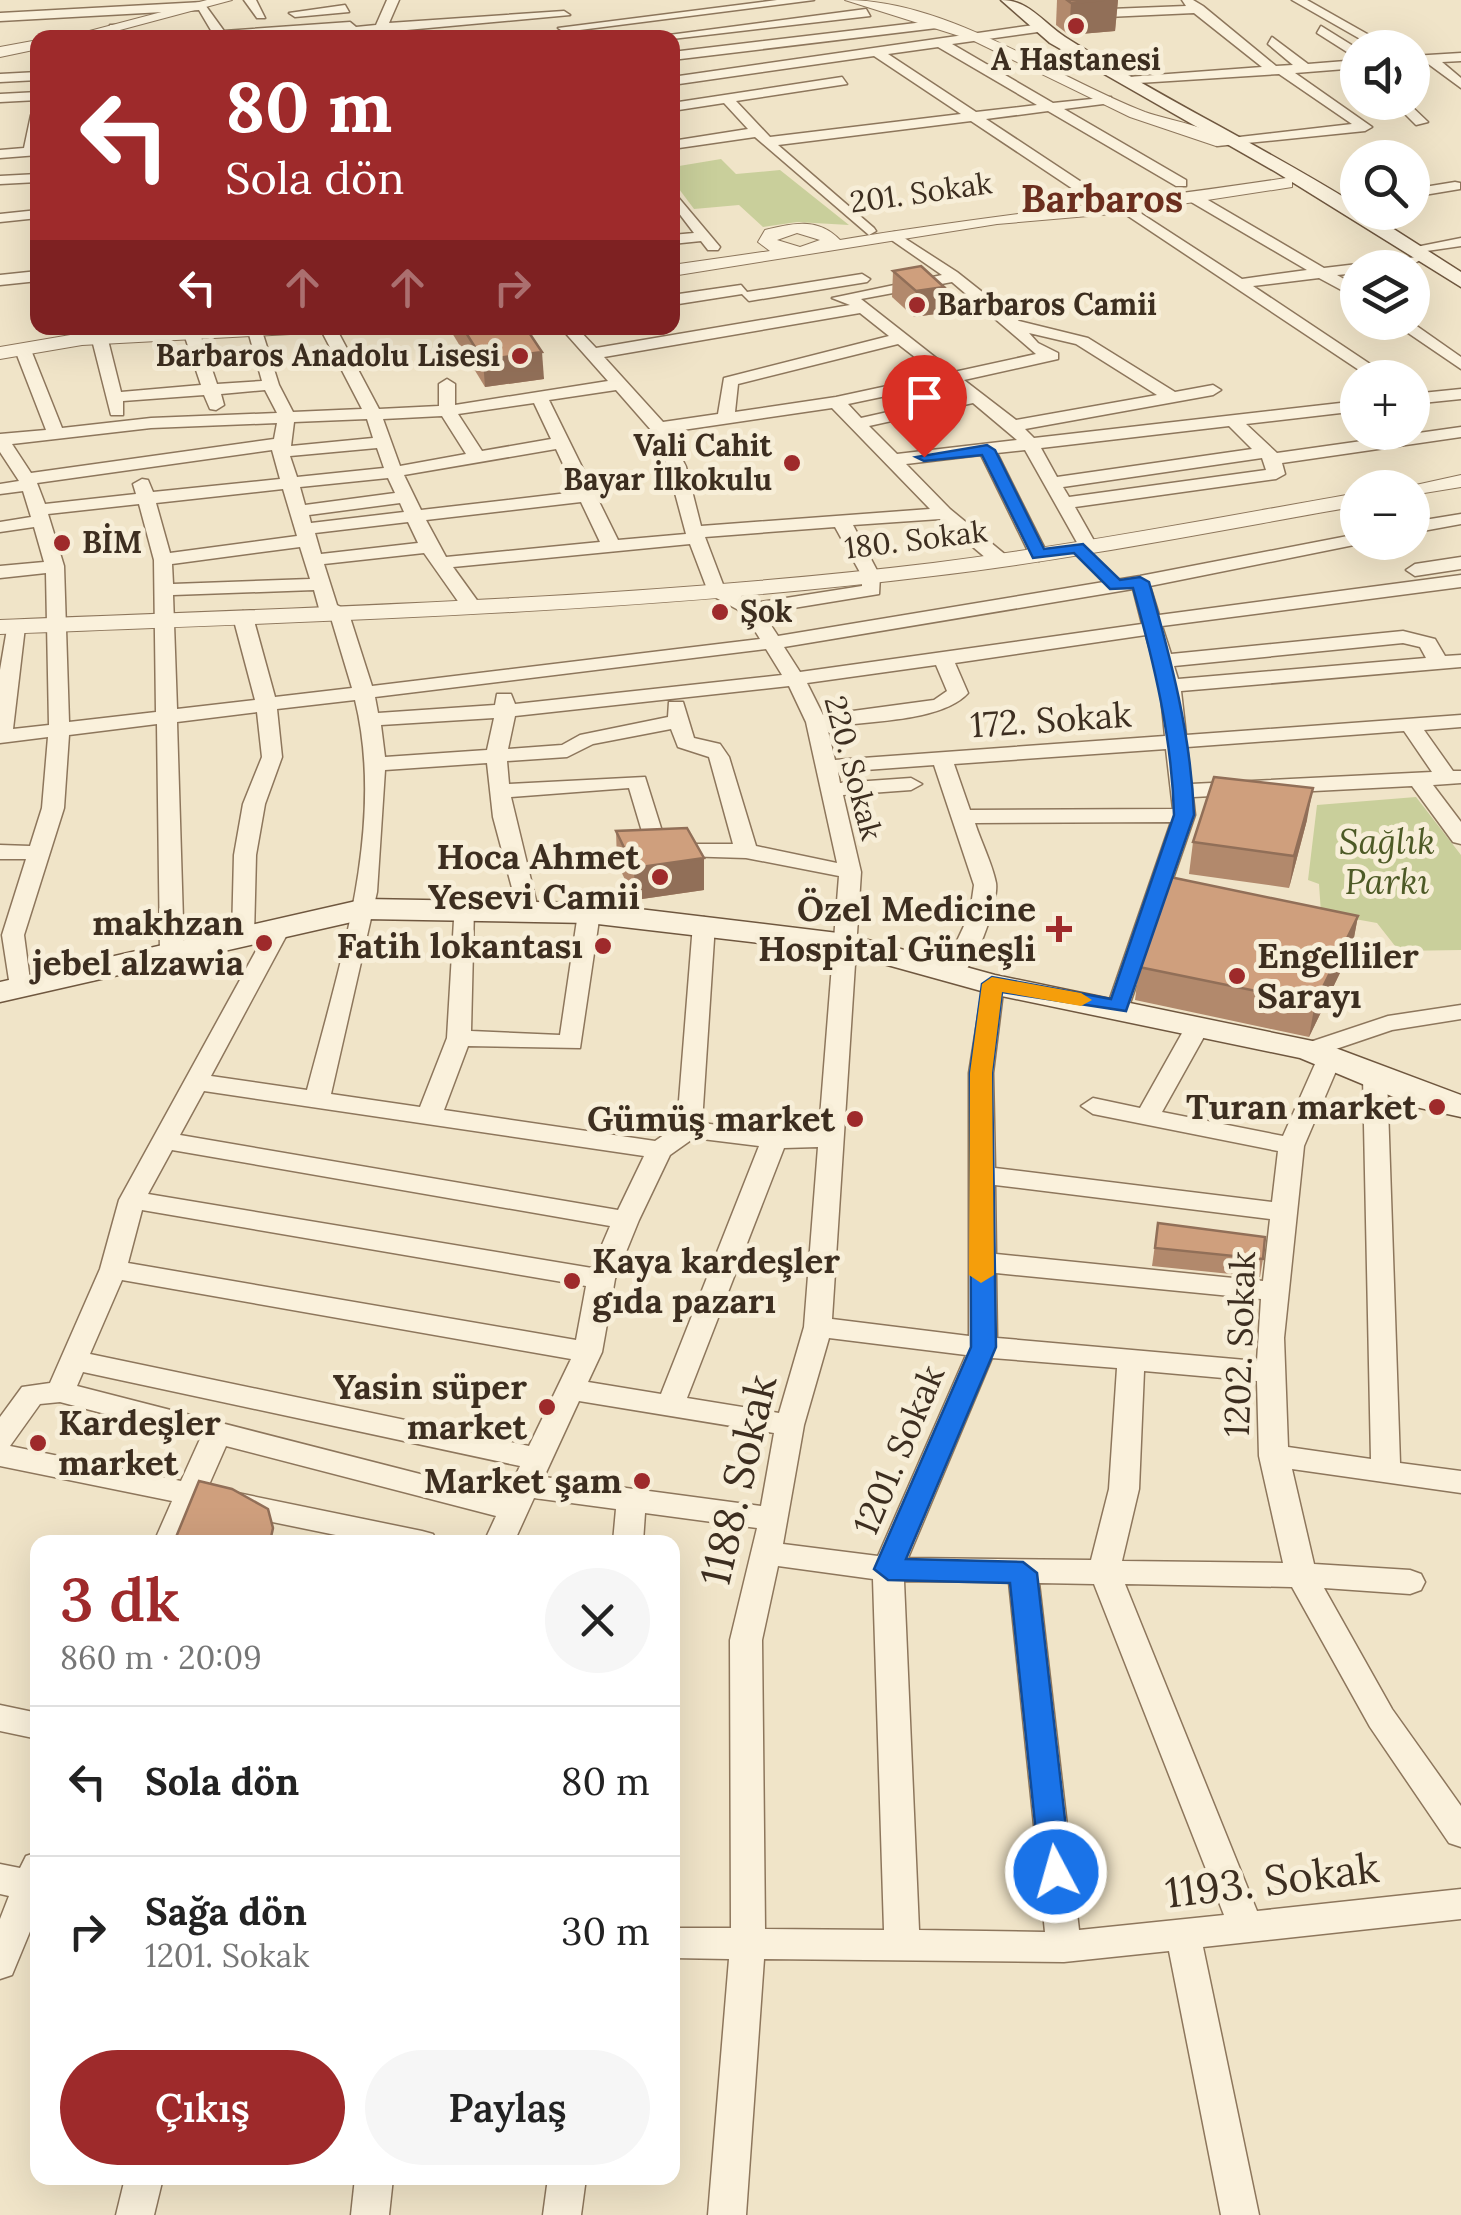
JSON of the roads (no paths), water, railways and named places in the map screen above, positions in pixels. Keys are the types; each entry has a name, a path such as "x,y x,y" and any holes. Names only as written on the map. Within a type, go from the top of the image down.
{"main road":[{"path":"1009,0 1121,77 1340,203"},
{"path":"1228,142 1286,182 1340,204"},
{"path":"1376,230 1403,250"},
{"path":"1430,265 1461,281"},
{"path":"1430,269 1461,291"},
{"path":"6,994 365,909 527,909 704,924 846,944 992,984 1119,1006 1320,1054 1432,1100 1461,1106"},
{"path":"1376,1076 1461,1086"}],"street":[{"path":"124,30 160,16 208,13 225,0"},
{"path":"248,16 250,0"},
{"path":"381,26 393,0"},
{"path":"445,20 455,0"},
{"path":"503,17 514,0"},
{"path":"565,28 566,0"},
{"path":"628,20 632,0"},
{"path":"362,30 503,17 565,28 808,0"},
{"path":"852,0 889,5 977,37 1106,100 1228,142 1365,128 1185,0"},
{"path":"1140,0 1154,11"},
{"path":"1298,0 1353,30"},
{"path":"0,18 70,6 248,16 344,5 351,30"},
{"path":"680,34 889,5"},
{"path":"0,27 70,6"},
{"path":"1065,16 1200,9"},
{"path":"723,10 784,65"},
{"path":"208,13 217,30"},
{"path":"679,14 730,73"},
{"path":"160,16 166,30"},
{"path":"680,81 977,37 1040,22"},
{"path":"680,55 941,24"},
{"path":"1321,30 1340,47"},
{"path":"1272,41 1305,68"},
{"path":"938,42 1340,282"},
{"path":"0,61 1,52 30,46"},
{"path":"876,52 1094,196"},
{"path":"1430,59 1461,57"},
{"path":"1430,59 1461,84"},
{"path":"1121,77 1340,64"},
{"path":"0,78 30,76"},
{"path":"680,107 842,81"},
{"path":"0,98 30,96"},
{"path":"728,100 763,137 869,231"},
{"path":"680,144 974,118 1106,100"},
{"path":"0,109 30,108"},
{"path":"0,154 30,151"},
{"name":"201. Sokak","path":"767,242 771,234 787,229 822,240 895,236 997,219 1123,208 1265,170"},
{"path":"0,180 30,178"},
{"name":"201. Sokak","path":"680,267 801,252 822,240 869,231 1094,196 1286,182"},
{"path":"1430,190 1455,186"},
{"path":"680,204 709,241 680,240"},
{"path":"1123,208 1244,283 1357,360"},
{"path":"0,218 30,215"},
{"path":"659,428 836,402 1052,356 1032,346 1013,324 946,270 895,236"},
{"name":"201. Sokak","path":"680,266 767,242 801,252"},
{"path":"1426,250 1461,242"},
{"path":"680,299 946,270"},
{"path":"596,353 775,324 944,280 946,270"},
{"path":"1244,283 1340,270"},
{"path":"726,275 775,324"},
{"path":"0,280 30,277"},
{"path":"760,310 855,302 1013,426 1031,446 1095,563"},
{"path":"1013,324 1082,340 1172,397"},
{"path":"0,353 91,335"},
{"path":"100,335 120,426"},
{"path":"192,335 222,419"},
{"path":"257,335 272,385 287,416 282,448 320,584 364,696 375,764 365,909 318,1097"},
{"path":"332,335 374,416 394,472 435,555 470,604"},
{"path":"576,335 596,353 659,428 677,467 716,590 751,609 872,590 871,576 843,524"},
{"path":"726,417 730,380 898,339"},
{"path":"1426,340 1461,364"},
{"path":"23,350 55,432"},
{"path":"447,384 448,410 475,454"},
{"path":"6,994 12,935 53,808 59,730 55,566 38,516 0,440 222,419 374,416 448,410 623,384"},
{"path":"114,397 272,385"},
{"path":"1013,426 1212,390"},
{"path":"1430,397 1461,394"},
{"path":"539,396 611,545"},
{"path":"855,424 978,397"},
{"path":"836,402 944,514 1000,560"},
{"path":"892,460 1340,408"},
{"path":"1062,502 1276,474 1269,456 1234,422"},
{"path":"1050,483 1461,432"},
{"path":"0,489 18,472 383,442"},
{"path":"0,527 148,496 394,472 475,454 564,442"},
{"path":"987,450 1039,555"},
{"path":"133,464 148,496 163,560 172,953"},
{"path":"1430,486 1461,481"},
{"path":"163,560 417,517 587,496"},
{"path":"307,535 406,497"},
{"name":"180. Sokak","path":"7,627 162,622 716,590 1039,555 1095,563 1340,503"},
{"path":"307,535 435,555 611,545 944,514"},
{"path":"1430,525 1461,519"},
{"path":"7,627 1,737 268,708 771,643 1095,563 1140,582 1340,543"},
{"path":"1415,587 1412,571 1461,563"},
{"path":"0,572 55,566"},
{"path":"368,720 507,713 795,680 1461,581"},
{"path":"1119,1006 1184,815 1170,686 1140,582"},
{"path":"165,590 320,584"},
{"name":"220. Sokak","path":"751,609 816,722 850,872 846,944"},
{"path":"243,936 245,855 254,804 272,756 268,708 244,617"},
{"path":"1163,661 1403,636 1428,643 1438,663"},
{"path":"666,656 685,743 713,748 746,851"},
{"path":"816,722 940,705 958,692 943,659"},
{"path":"1170,686 1461,661"},
{"path":"501,678 507,713 496,757 499,791 527,909"},
{"path":"375,764 567,752 587,739 679,721"},
{"name":"172. Sokak","path":"825,767 1461,721"},
{"path":"1410,725 1454,777"},
{"path":"943,761 986,885 981,914 954,973"},
{"path":"1184,791 1454,777"},
{"path":"1418,779 1461,837"},
{"path":"499,791 638,782 657,850 746,851 850,872"},
{"path":"831,790 911,784"},
{"path":"960,817 1184,815"},
{"path":"0,852 40,853"},
{"path":"428,1118 459,1038 462,908"},
{"path":"459,1038 571,1043 589,914"},
{"path":"689,1129 704,924"},
{"path":"60,1392 113,1270 132,1200 280,928"},
{"name":"1188. Sokak","path":"727,2215 748,1944 746,1640 790,1425 818,1327 846,944"},
{"name":"1201. Sokak","path":"902,1947 888,1569 983,1347 981,1073 992,984"},
{"path":"1320,1054 1388,1024 1461,1012"},
{"path":"1147,1117 1198,1026"},
{"name":"1202. Sokak","path":"1320,1054 1291,1146 1283,1212 1271,1372 1274,1456 1301,1574 1381,1718 1461,1833"},
{"path":"1376,1076 1386,1471"},
{"path":"198,1082 660,1150"},
{"path":"1093,1106 1291,1146"},
{"path":"502,1535 588,1352 601,1279 660,1150 689,1129 774,1140 833,1138"},
{"path":"164,1140 626,1220"},
{"path":"671,1404 774,1140"},
{"path":"980,1174 1283,1212"},
{"path":"132,1200 601,1279"},
{"path":"981,1262 1275,1292"},
{"path":"113,1270 588,1352"},
{"path":"818,1327 983,1347 1271,1372"},
{"path":"74,1360 526,1485"},
{"path":"1131,1360 1124,1490 1104,1570 1247,1929"},
{"path":"572,1390 790,1425"},
{"path":"0,1440 32,1394 60,1392 217,1433 526,1485 774,1518"},
{"path":"172,1535 217,1433"},
{"path":"0,1455 190,1494 301,1531 345,1535"},
{"path":"1274,1456 1461,1482"},
{"path":"629,1535 631,1501"},
{"path":"763,1553 888,1569 1301,1574 1410,1582"},
{"path":"1023,1573 1064,1947"},
{"path":"0,1718 30,1724"},
{"path":"0,1964 23,1877"},
{"name":"1193. Sokak","path":"680,1942 1064,1947 1461,1904"},
{"path":"1182,1936 1240,2215"},
{"path":"135,2215 142,2185"},
{"path":"370,2215 373,2185"},
{"path":"562,2215 566,2185"}],"place":[{"name":"A Hastanesi","path":"1076,26"},
{"name":"Barbaros Camii","path":"917,305"},
{"name":"Barbaros Anadolu Lisesi","path":"520,356"},
{"name":"Vali Cahit Bayar İlkokulu","path":"792,463"},
{"name":"BİM","path":"62,543"},
{"name":"Şok","path":"720,612"},
{"name":"Hoca Ahmet Yesevi Camii","path":"660,877"},
{"name":"Özel Medicine Hospital Güneşli","path":"1059,929"},
{"name":"makhzan jebel alzawia","path":"264,943"},
{"name":"Fatih lokantası","path":"603,946"},
{"name":"Engelliler Sarayı","path":"1237,976"},
{"name":"Turan market","path":"1437,1107"},
{"name":"Gümüş market","path":"855,1119"},
{"name":"Kaya kardeşler gıda pazarı","path":"572,1281"},
{"name":"Yasin süper market","path":"547,1407"},
{"name":"Kardeşler market","path":"38,1443"},
{"name":"Market şam","path":"642,1481"}],"district":[{"name":"Barbaros","path":"1102,199"}],"park label":[{"name":"Sağlık Parkı","path":"1387,862"}]}
